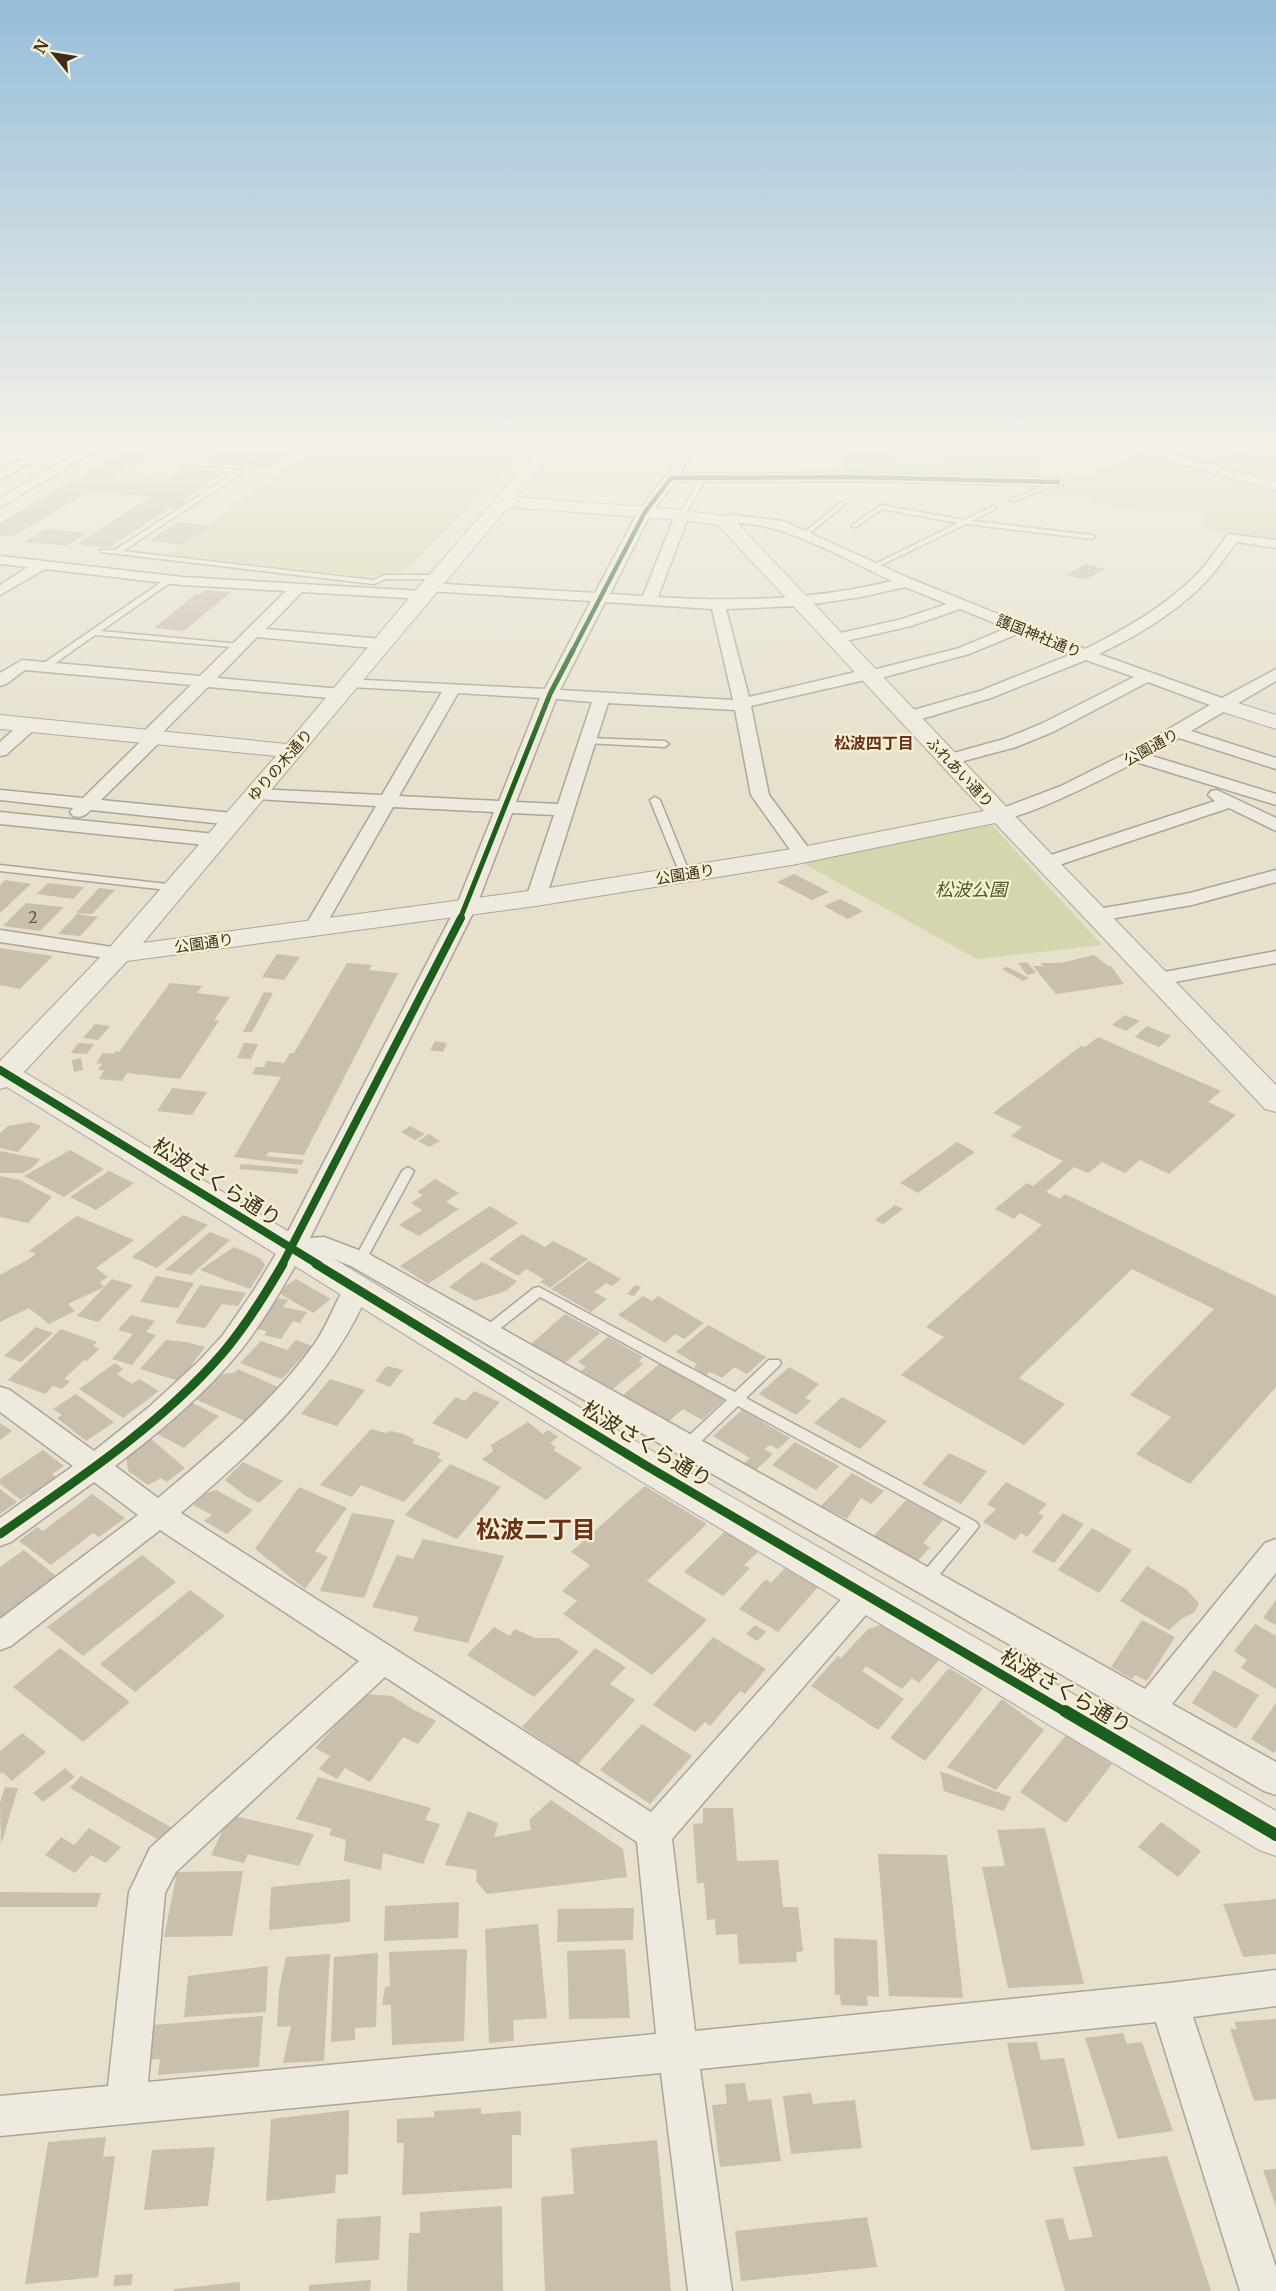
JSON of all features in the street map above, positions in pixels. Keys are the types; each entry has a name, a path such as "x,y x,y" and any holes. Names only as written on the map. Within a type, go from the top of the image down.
{"street":[{"name":"ゆりの木通り","path":"2,1074 119,954 460,551"},
{"path":"0,1534 94,1467 209,1369 242,1330 292,1249 466,907 550,694 625,551"},
{"path":"649,600 668,551"},
{"name":"ふれあい通り","path":"753,551 837,638 1000,815 1160,979 1276,1103"},
{"name":"護国神社通り","path":"837,551 906,582 1085,654 1276,722"},
{"path":"909,717 965,702 1014,685 1085,654 1138,625 1182,594 1203,576 1222,551"},
{"path":"0,560 170,580 298,587 429,586 718,605 800,602 861,593 906,582"},
{"path":"0,591 42,565"},
{"path":"65,825 298,587"},
{"path":"837,638 906,623 960,604"},
{"path":"718,605 743,705 759,795 803,854"},
{"path":"0,681 22,665 204,681 346,688 453,688 743,705 964,651 1020,628"},
{"path":"253,632 383,644"},
{"name":"公園通り","path":"119,954 536,898 803,854 1000,815 1067,790 1135,756 1276,674"},
{"path":"949,760 1010,743 1047,728 1148,676"},
{"path":"314,928 453,688"},
{"path":"1249,690 1276,695"},
{"path":"536,898 602,698"},
{"path":"0,722 292,751"},
{"path":"0,750 29,725"},
{"path":"1178,732 1276,764"},
{"path":"1135,756 1276,800"},
{"path":"1178,771 1229,802 1276,825"},
{"path":"256,794 564,810"},
{"path":"0,795 233,819"},
{"path":"1046,863 1229,802"},
{"path":"0,818 215,840"},
{"path":"1098,915 1192,899 1276,876"},
{"path":"0,936 119,954"},
{"path":"1160,979 1276,957"},
{"name":"松波さくら通り","path":"2,1074 292,1249 358,1274 645,1465 1276,1835"},
{"path":"0,1637 160,1515 274,1410 306,1374 348,1312 358,1274 487,1332 1276,1780"},
{"path":"0,1396 160,1515 654,1834"},
{"path":"1149,1708 1276,1551"},
{"path":"710,2291 678,2052 654,1834 865,1594"},
{"path":"126,2104 147,1892 163,1860 383,1659"},
{"path":"0,2116 678,2052 1169,2002 1276,1988"},
{"path":"1169,2002 1262,2291"}],"lane":[{"path":"103,551 374,582 386,577 429,586"},
{"path":"873,567 906,551"},
{"path":"44,666 170,580"},
{"path":"95,633 240,646"},
{"path":"588,741 665,744"},
{"path":"655,800 685,874"},
{"path":"0,867 176,888"},
{"path":"358,1274 408,1172"},
{"path":"487,1332 539,1290 971,1526 925,1581"},
{"path":"687,1446 774,1363"}],"green space":[{"path":"172,551 426,551 406,571 365,577 168,554"},
{"name":"松波公園","path":"992,825 1102,945 977,959 801,862"}],"building":[{"path":"1086,564 1105,569 1085,580 1066,575"},
{"path":"205,590 231,592 184,631 154,628 196,594 199,595"},
{"path":"794,874 829,892 812,900 777,882"},
{"path":"5,880 31,884 0,913 0,885"},
{"path":"48,883 84,887 73,899 37,894"},
{"path":"99,888 115,890 92,914 76,913"},
{"path":"840,899 863,911 848,919 824,906"},
{"path":"26,903 64,907 40,931 3,926"},
{"path":"77,914 98,917 80,936 58,934"},
{"path":"0,948 53,956 20,989 0,985"},
{"path":"277,954 300,957 284,980 262,977"},
{"path":"1094,955 1111,966 1124,984 1056,994 1033,966 1043,966 1040,963 1061,963"},
{"path":"1027,962 1036,973 1027,975 1018,963"},
{"path":"347,963 372,965 369,970 398,973 304,1155 269,1152 266,1156 304,1160 301,1165 234,1157 281,1077 252,1074 256,1067 264,1067 267,1061 284,1063 290,1053 294,1053"},
{"path":"1007,967 1029,978 1023,981 1002,969"},
{"path":"170,983 202,986 197,993 230,997 214,1020 219,1021 180,1079 127,1073 122,1081 99,1079 104,1070 98,1070 102,1064 96,1063 103,1053 119,1052"},
{"path":"264,992 273,993 252,1032 243,1032"},
{"path":"1125,1015 1140,1021 1126,1031 1112,1025"},
{"path":"95,1024 110,1026 98,1040 83,1038"},
{"path":"1147,1026 1171,1036 1159,1047 1135,1037"},
{"path":"1098,1037 1221,1091 1208,1102 1236,1115 1169,1174 1140,1160 1125,1173 1102,1162 1088,1173 1074,1167 1046,1192 1060,1199 1065,1194 1276,1296 1276,1387 1190,1484 1136,1454 1171,1417 1130,1395 1214,1309 1132,1269 1019,1378 1065,1404 1024,1445 901,1375 944,1337 926,1327 1042,1225 1020,1213 1014,1219 995,1209 1027,1183 1033,1186 1063,1161 1011,1136 1022,1127 993,1113 1081,1046 1085,1047"},
{"path":"435,1041 447,1043 443,1052 430,1050"},
{"path":"78,1043 94,1044 87,1054 71,1053"},
{"path":"244,1043 258,1044 251,1059 237,1058"},
{"path":"81,1058 83,1070 74,1072 72,1060"},
{"path":"172,1088 207,1092 192,1115 157,1111"},
{"path":"30,1122 41,1126 18,1152 0,1148 0,1133 8,1126"},
{"path":"410,1126 425,1134 415,1140 401,1132"},
{"path":"429,1134 440,1141 429,1147 418,1141"},
{"path":"957,1142 975,1152 918,1193 900,1183"},
{"path":"70,1150 104,1169 64,1197 24,1176"},
{"path":"0,1151 40,1159 32,1168 23,1173 0,1173"},
{"path":"241,1164 299,1169 297,1174 239,1169"},
{"path":"109,1171 134,1183 96,1210 70,1197"},
{"path":"0,1176 20,1180 52,1197 28,1223 0,1217"},
{"path":"435,1179 459,1193 446,1202 459,1209 419,1236 399,1225 422,1210 411,1203 423,1195 417,1192"},
{"path":"895,1205 903,1209 883,1224 875,1220"},
{"path":"490,1206 518,1223 428,1284 400,1266"},
{"path":"183,1215 208,1225 157,1268 132,1257"},
{"path":"77,1216 134,1240 96,1268 108,1277 100,1282 104,1287 68,1304 75,1311 49,1324 29,1308 0,1322 0,1275 36,1254 29,1251"},
{"path":"210,1232 230,1240 191,1275 165,1270"},
{"path":"522,1234 545,1247 553,1241 588,1259 550,1288 540,1282 544,1279 526,1269 518,1276 489,1259"},
{"path":"234,1247 260,1258 265,1265 250,1289 200,1270"},
{"path":"589,1261 621,1279 612,1286 606,1283 594,1292 607,1299 591,1312 551,1289"},
{"path":"482,1262 517,1281 506,1291 475,1301 449,1287"},
{"path":"156,1276 194,1283 178,1308 140,1302"},
{"path":"112,1279 133,1285 98,1322 77,1316"},
{"path":"296,1279 331,1299 313,1313 277,1292"},
{"path":"200,1285 246,1293 238,1306 222,1304 205,1328 175,1323"},
{"path":"635,1285 641,1287 634,1296 627,1294"},
{"path":"643,1296 652,1301 658,1296 704,1323 684,1339 675,1334 665,1343 618,1315"},
{"path":"278,1298 288,1300 283,1307 307,1312 300,1323 293,1321 281,1339 264,1335 267,1331 256,1329"},
{"path":"565,1314 600,1333 565,1363 531,1344"},
{"path":"131,1315 155,1321 146,1332 156,1335 132,1365 112,1359 133,1334 118,1330"},
{"path":"708,1325 766,1357 747,1374 734,1367 722,1378 710,1372 706,1375 694,1368 697,1364 676,1352"},
{"path":"36,1327 53,1333 21,1362 4,1356"},
{"path":"61,1329 97,1342 93,1346 99,1349 64,1379 70,1381 62,1389 53,1386 45,1394 8,1380"},
{"path":"608,1337 643,1357 639,1361 643,1364 613,1389 581,1371 586,1367 578,1362"},
{"path":"166,1340 205,1347 182,1382 140,1369"},
{"path":"296,1340 312,1346 282,1379 240,1363 261,1341 287,1350"},
{"path":"115,1363 123,1369 117,1374 132,1384 139,1379 159,1391 123,1418 79,1389"},
{"path":"659,1364 724,1400 702,1420 683,1409 668,1422 622,1396"},
{"path":"387,1366 403,1370 390,1387 375,1381"},
{"path":"789,1367 819,1384 805,1398 811,1401 796,1415 759,1394"},
{"path":"238,1369 280,1388 247,1422 195,1399 222,1374 234,1373"},
{"path":"330,1379 365,1390 337,1426 301,1414"},
{"path":"474,1391 500,1402 467,1439 432,1423 456,1397 465,1401"},
{"path":"76,1394 114,1422 86,1441 57,1418 62,1415 53,1409"},
{"path":"842,1397 887,1421 860,1449 814,1423"},
{"path":"191,1402 219,1416 184,1448 155,1433"},
{"path":"742,1410 790,1438 778,1449 770,1445 764,1449 773,1454 755,1471 744,1463 750,1458 713,1436"},
{"path":"528,1422 543,1434 548,1430 558,1437 550,1443 556,1447 553,1450 582,1468 546,1500 482,1459 493,1451 491,1445"},
{"path":"0,1423 12,1431 0,1440"},
{"path":"371,1429 385,1433 391,1431 404,1434 415,1440 412,1443 441,1453 437,1458 442,1460 404,1502 361,1485 352,1497 320,1485"},
{"path":"149,1437 185,1468 167,1482 161,1478 148,1485 128,1471 126,1454"},
{"path":"795,1442 839,1466 816,1490 772,1465"},
{"path":"43,1450 64,1466 52,1474 59,1479 33,1497 29,1494 21,1500 0,1484 0,1479"},
{"path":"949,1453 987,1471 961,1504 922,1484"},
{"path":"243,1462 283,1481 259,1503 225,1480"},
{"path":"450,1464 501,1487 457,1539 405,1515"},
{"path":"852,1473 884,1491 871,1504 861,1498 847,1519 821,1506"},
{"path":"1006,1482 1047,1504 1038,1513 1044,1516 1027,1537 1021,1533 1015,1540 983,1522 996,1509 987,1504"},
{"path":"645,1486 707,1524 647,1581 707,1620 652,1675 563,1614 577,1601 562,1591 590,1565 571,1552"},
{"path":"299,1487 347,1508 315,1551 328,1557 305,1589 255,1549"},
{"path":"0,1489 17,1502 0,1514"},
{"path":"216,1490 253,1510 227,1534 204,1521 212,1515 193,1505 206,1493"},
{"path":"92,1494 125,1518 99,1537 93,1533 51,1565 19,1541 37,1527 43,1531"},
{"path":"906,1500 943,1520 923,1543 930,1547 916,1563 872,1538"},
{"path":"352,1513 395,1520 364,1598 320,1591"},
{"path":"1063,1513 1084,1524 1054,1563 1032,1552"},
{"path":"1092,1528 1132,1550 1099,1593 1058,1570"},
{"path":"725,1531 758,1552 744,1565 750,1568 723,1596 684,1572"},
{"path":"423,1539 504,1556 468,1643 413,1631 419,1617 372,1607 397,1555 413,1559"},
{"path":"24,1550 57,1577 0,1619 0,1567"},
{"path":"142,1555 176,1582 83,1656 47,1627"},
{"path":"1147,1566 1186,1589 1199,1603 1195,1612 1181,1619 1169,1630 1120,1601"},
{"path":"785,1568 818,1587 778,1632 739,1609 766,1579 771,1583"},
{"path":"190,1590 225,1616 135,1692 100,1664"},
{"path":"1276,1600 1276,1625 1263,1618"},
{"path":"1142,1620 1175,1637 1147,1681 1135,1675 1132,1679 1111,1667"},
{"path":"883,1624 940,1659 919,1683 912,1678 902,1689 866,1666 862,1671 904,1699 878,1730 811,1686 838,1656 841,1658 868,1629"},
{"path":"1255,1624 1276,1636 1276,1689 1241,1668 1247,1660 1234,1651"},
{"path":"755,1625 766,1632 757,1641 746,1634"},
{"path":"494,1627 510,1636 515,1629 535,1638 558,1638 579,1652 534,1697 467,1655"},
{"path":"713,1637 766,1669 745,1694 740,1691 710,1726 705,1722 695,1732 653,1705"},
{"path":"60,1648 130,1702 83,1742 13,1687"},
{"path":"595,1648 626,1667 610,1684 635,1700 578,1764 522,1727"},
{"path":"949,1668 983,1689 925,1761 890,1738"},
{"path":"1214,1670 1259,1695 1236,1729 1192,1703"},
{"path":"364,1694 392,1696 436,1721 418,1744 403,1737 370,1782 345,1768 337,1779 319,1769 330,1756 315,1748"},
{"path":"1002,1699 1044,1730 996,1790 947,1767"},
{"path":"1276,1703 1276,1750 1274,1753 1251,1739"},
{"path":"642,1724 692,1756 650,1804 600,1770"},
{"path":"22,1733 46,1752 12,1781 2,1772 0,1774 0,1751"},
{"path":"1066,1735 1112,1764 1066,1823 1020,1792"},
{"path":"65,1768 75,1777 43,1802 33,1793"},
{"path":"940,1771 1011,1797 1004,1811 944,1791"},
{"path":"81,1776 174,1829 162,1842 70,1788"},
{"path":"318,1777 431,1808 425,1820 440,1824 423,1864 383,1853 381,1870 344,1861 346,1840 329,1835 332,1829 296,1819"},
{"path":"5,1787 18,1788 1,1845 0,1802"},
{"path":"551,1800 623,1849 627,1877 487,1894 476,1881 477,1870 445,1865 468,1811 498,1823 494,1837 531,1830 529,1820"},
{"path":"703,1808 733,1808 737,1861 778,1860 783,1907 798,1907 803,1951 796,1952 797,1962 739,1964 737,1934 716,1935 715,1919 707,1920 704,1883 697,1883 693,1824 703,1823"},
{"path":"230,1815 314,1834 299,1866 248,1854 244,1863 211,1855"},
{"path":"1161,1822 1201,1851 1178,1877 1138,1847"},
{"path":"89,1828 121,1847 106,1863 91,1855 75,1873 45,1855 61,1837 74,1845"},
{"path":"1045,1828 1084,1984 1008,1988 982,1867 1005,1866 997,1830"},
{"path":"878,1854 947,1855 963,1998 889,1996"},
{"path":"243,1871 232,1936 164,1937 177,1872"},
{"path":"350,1879 350,1922 269,1930 271,1887"},
{"path":"0,1892 101,1893 97,1907 0,1907"},
{"path":"1276,1899 1276,1954 1243,1957 1223,1904"},
{"path":"459,1902 458,1938 384,1941 385,1906"},
{"path":"634,1908 633,1940 557,1942 558,1909"},
{"path":"538,1924 547,2018 513,2020 514,2041 489,2043 485,1929"},
{"path":"834,1938 877,1940 879,1997 867,1996 868,2006 841,2005 840,1995 835,1995"},
{"path":"467,1949 464,2041 392,2045 391,2005 382,2005 385,1987 390,1986 389,1952"},
{"path":"625,1949 630,2018 569,2019 567,1951"},
{"path":"378,1953 376,2027 355,2028 355,2040 331,2042 334,1957"},
{"path":"330,1954 324,2061 283,2063 291,2026 277,2027 279,1990 286,1957"},
{"path":"268,1966 266,2012 184,2017 188,1976"},
{"path":"263,2016 259,2067 158,2075 160,2059 148,2060 153,2025"},
{"path":"1276,2019 1276,2099 1254,2101 1230,2029 1237,2029 1234,2022"},
{"path":"1123,2033 1127,2044 1142,2042 1173,2131 1118,2139 1085,2038"},
{"path":"1037,2042 1041,2060 1064,2058 1085,2146 1031,2150 1007,2043"},
{"path":"745,2083 748,2101 771,2099 781,2161 720,2167 712,2105 727,2104 725,2084"},
{"path":"811,2093 813,2104 855,2100 862,2148 791,2154 783,2096"},
{"path":"481,2108 481,2114 521,2111 521,2135 512,2135 512,2188 402,2195 404,2143 397,2143 397,2119 434,2117 434,2111"},
{"path":"349,2110 348,2174 336,2175 335,2193 266,2201 271,2119"},
{"path":"106,2137 103,2157 115,2156 98,2277 25,2284 48,2142"},
{"path":"657,2140 671,2291 545,2291 541,2197 574,2194 571,2148"},
{"path":"215,2147 208,2206 144,2210 152,2150"},
{"path":"1167,2156 1211,2291 1065,2291 1045,2220 1063,2218 1069,2240 1093,2237 1073,2167"},
{"path":"1276,2169 1276,2207 1263,2170"},
{"path":"502,2206 503,2291 407,2291 409,2233 420,2233 420,2212"},
{"path":"381,2216 379,2260 335,2263 337,2219"},
{"path":"867,2217 877,2267 741,2281 735,2231"},
{"path":"133,2274 131,2285 113,2286 115,2275"},
{"path":"371,2280 370,2291 309,2291 309,2285"},
{"path":"240,2282 240,2291 174,2291 174,2289"}],"cycle path":[{"path":"0,1534 108,1456 184,1392 221,1356 264,1296 292,1249 466,907 550,694 625,551"},
{"path":"0,1070 645,1465 1276,1835"}],"district":[{"name":"松波四丁目","path":"874,743"},
{"name":"松波二丁目","path":"536,1529"}]}
